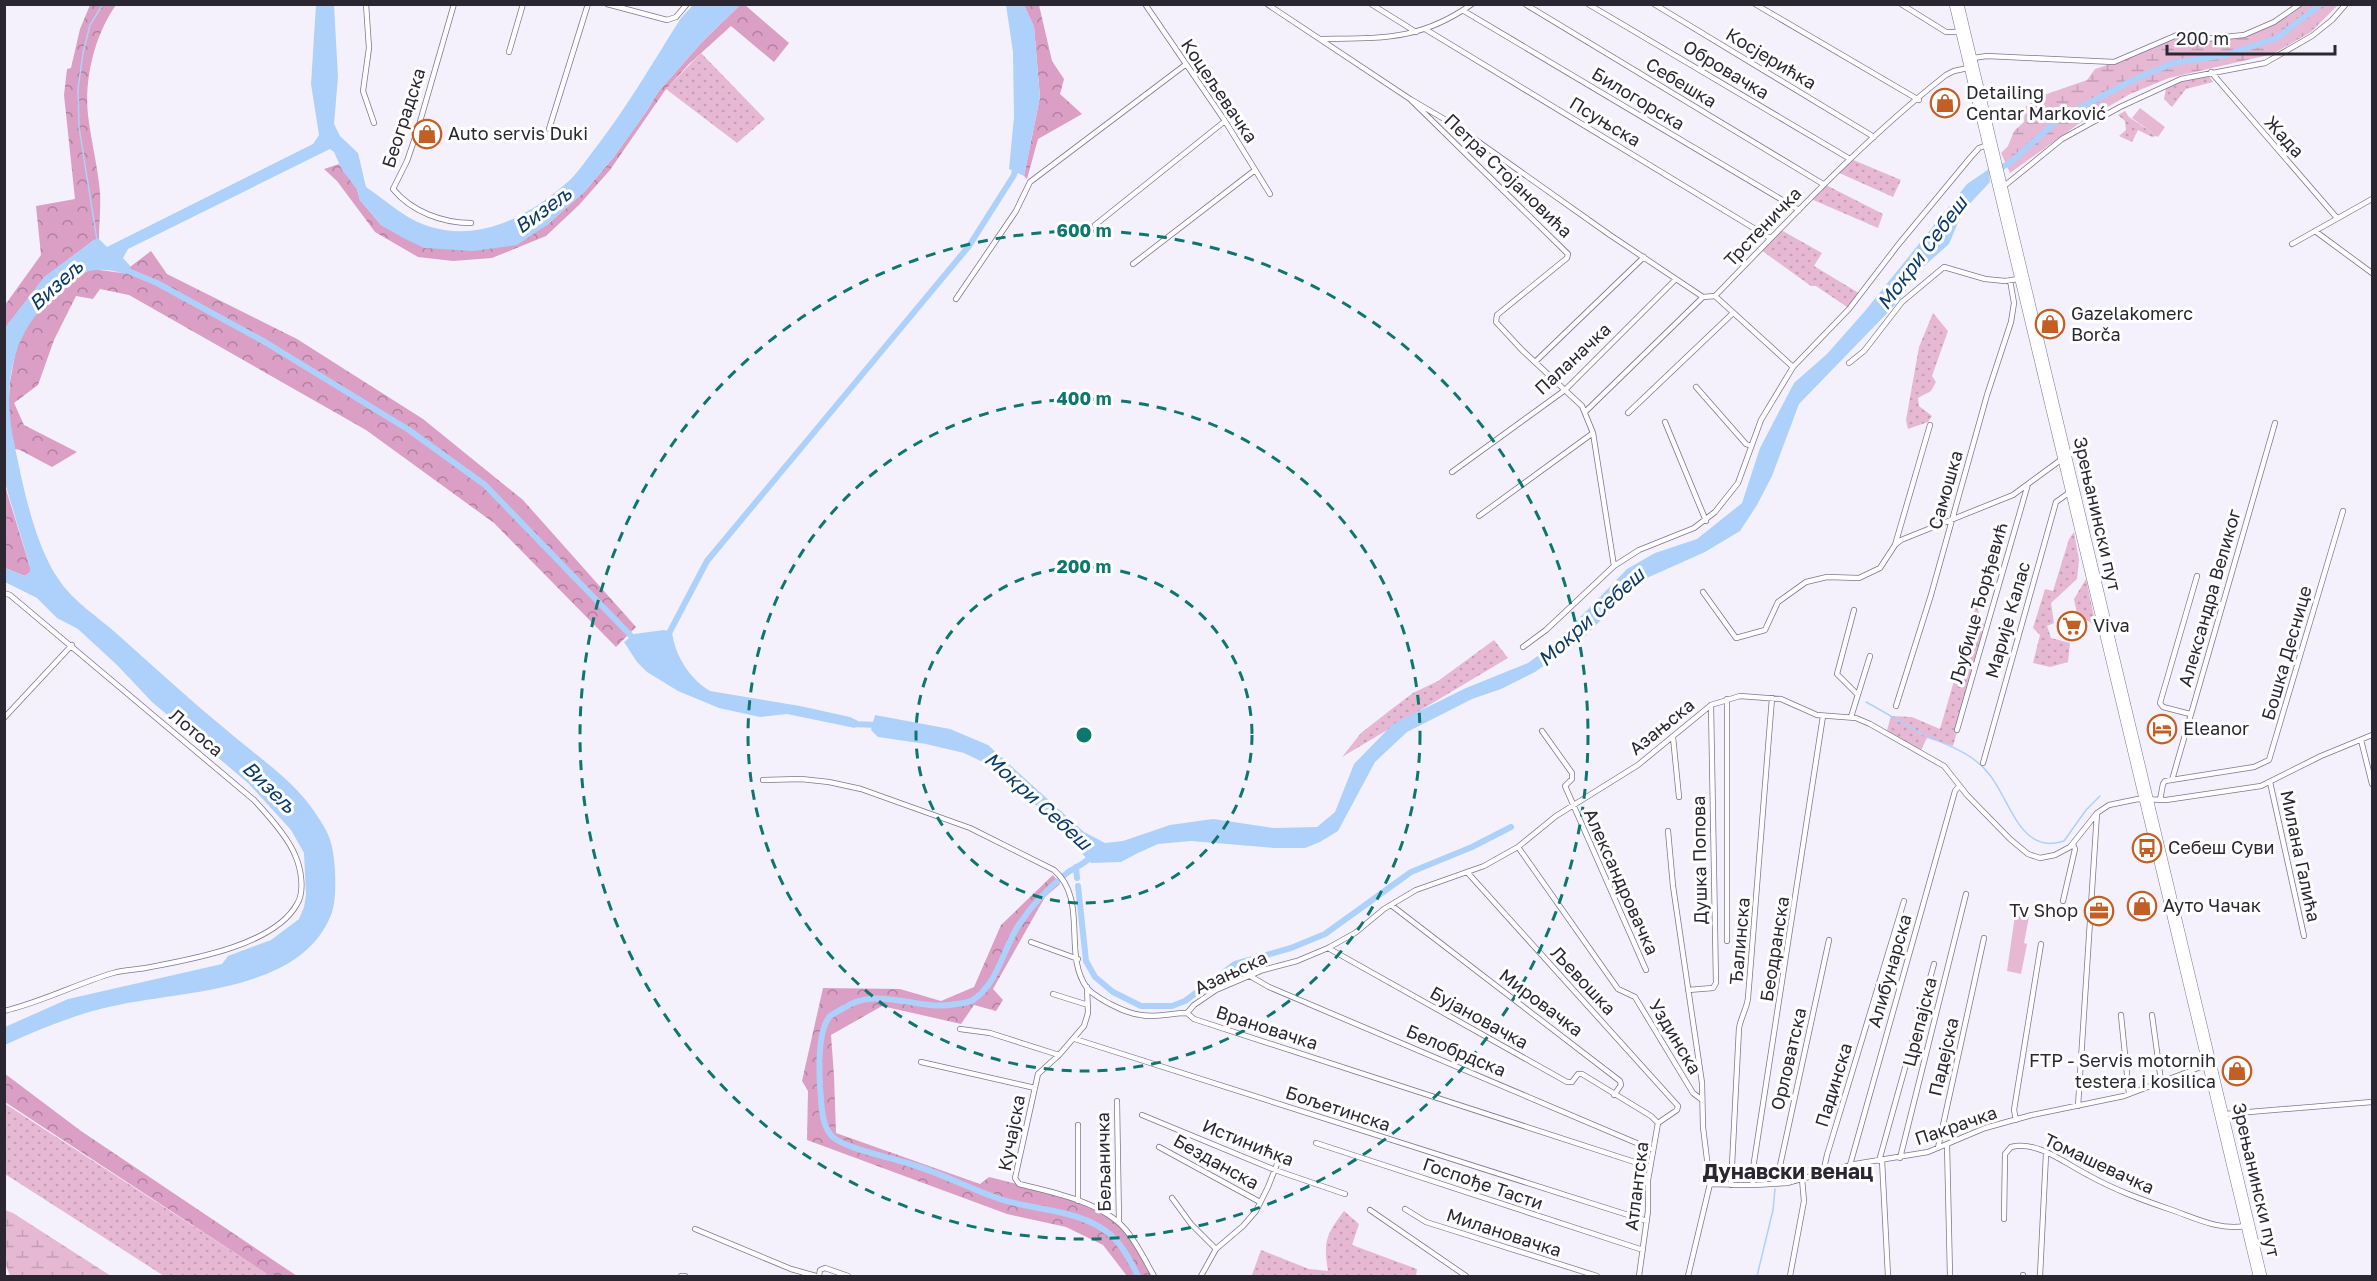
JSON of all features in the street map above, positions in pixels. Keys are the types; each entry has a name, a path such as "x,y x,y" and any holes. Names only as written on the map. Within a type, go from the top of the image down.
{"main road":[{"name":"Зрењанински пут","path":"1953,4 1968,68 1995,163 2018,279 2263,1276"},
{"name":"Зрењанински пут","path":"1960,4 1990,144"},
{"name":"Зрењанински пут","path":"1998,177 2003,187 2257,1276"}],"street":[{"name":"Београдска","path":"366,4 369,48 362,87 374,123"},
{"name":"Београдска","path":"454,4 414,140 393,189 431,217 471,223"},
{"path":"508,52 523,4"},
{"path":"549,129 588,4"},
{"path":"606,4 667,20 676,17 687,4"},
{"name":"Коцељевачка","path":"1145,4 1225,122 1270,194"},
{"path":"1267,4 1410,99 1456,126 1703,297 1715,296 1793,367"},
{"path":"1371,4 1416,32"},
{"name":"Билогорска","path":"1462,4 1799,210"},
{"name":"Себешка","path":"1525,4 1823,184"},
{"name":"Обровачка","path":"1588,4 1850,159"},
{"name":"Косјерићка","path":"1654,4 1874,137"},
{"path":"1755,4 1919,100"},
{"path":"1901,4 1946,32 1960,32"},
{"path":"1973,58 1987,56 2114,62 2177,35 2205,39 2244,35 2274,22 2300,4"},
{"path":"2003,187 2062,139 2111,112 2174,81 2265,63 2312,36 2332,20 2346,4"},
{"path":"1321,39 1391,38 1425,29 1468,8"},
{"name":"Псуњска","path":"1425,29 1770,238"},
{"path":"956,299 1016,211 1030,182 1175,75 1185,65"},
{"name":"Трстеничка","path":"1715,296 1823,184 1874,137 1951,72 1968,68"},
{"name":"Жада","path":"2211,72 2337,218"},
{"name":"Петра Стојановића","path":"1410,99 1568,254 1567,258 1496,317 1496,324 1585,412 1593,433 1614,566"},
{"path":"1095,225 1225,122"},
{"path":"1523,647 1552,624 1614,566 1639,550 1694,528 1706,521 1724,502 1738,483 1767,408 1793,367 1849,309 1970,158 1979,148 1990,144"},
{"path":"1133,264 1255,170"},
{"path":"2292,244 2373,199"},
{"path":"2315,231 2373,273"},
{"path":"1535,362 1644,257"},
{"path":"1849,363 1864,351 1902,302 1944,267 1974,277 2018,279"},
{"name":"Паланачка","path":"1452,472 1565,390 1676,279"},
{"name":"Самошка","path":"1896,706 2014,309 2010,280"},
{"path":"1585,412 1703,297"},
{"path":"1628,413 1733,313"},
{"path":"1696,387 1746,444 1751,446"},
{"path":"1665,422 1706,521"},
{"name":"Александра Великог","path":"2172,780 2275,423"},
{"path":"1703,592 1732,635 1741,638 1765,630 1778,602 1802,584 1822,577 1855,579 1880,568 1895,545 1930,425"},
{"path":"1479,516 1593,433"},
{"path":"1895,545 1912,535 2013,495 2062,459"},
{"name":"Љубице Ђорђевић","path":"1957,730 2028,484"},
{"name":"Марије Калас","path":"1983,763 2056,502 2070,492"},
{"name":"Бошка Деснице","path":"2172,780 2250,768 2270,760 2343,511"},
{"path":"2190,714 2163,707 2160,703 2197,576"},
{"name":"Лотоса","path":"4,593 10,595 72,645 239,787 271,819 295,854 301,880 298,903 279,926 260,938 188,958 115,972 4,1011"},
{"path":"1854,610 1837,674 1857,694"},
{"path":"4,718 72,645"},
{"path":"1851,717 1870,656"},
{"name":"Азањска","path":"1187,1013 1194,1005 1216,990 1328,948 1356,933 1391,905 1426,885 1484,866 1518,847 1572,805 1638,765 1711,705 1727,699 1750,695 1772,698 1790,702 1823,716 1864,720 1899,742 1937,761 1947,769 1959,786 2010,839 2028,854 2040,858 2060,853 2073,844 2097,813"},
{"name":"Ђалинска","path":"1731,1185 1739,1028 1741,1014 1748,998 1772,698"},
{"path":"1727,699 1727,941"},
{"name":"Душка Попова","path":"1688,990 1713,988 1716,983 1711,705"},
{"name":"Беодранска","path":"1753,1185 1752,1176 1823,716"},
{"path":"1542,731 1572,773 1572,778 1565,786 1572,805"},
{"path":"2078,1106 2097,813 2109,805 2146,799 2160,800 2233,792 2270,782 2322,756 2373,735"},
{"path":"1673,737 1679,797"},
{"path":"2361,740 2373,784"},
{"path":"763,780 801,779 861,789 970,828 1060,875 1072,900 1078,959 1087,987 1086,1022 1075,1038"},
{"path":"2160,800 2164,783 2172,780"},
{"name":"Милана Галића","path":"2270,782 2304,936"},
{"name":"Алибунарска","path":"1850,1165 1952,802 1959,786"},
{"name":"Александровачка","path":"1572,805 1646,970"},
{"path":"1668,831 1673,886 1702,1083 1701,1099"},
{"path":"2063,901 2075,849 2073,844"},
{"name":"Уздинска","path":"1518,847 1618,989 1635,997 1693,1093 1701,1099 1710,1184 1688,1276"},
{"name":"Љевошка","path":"1467,872 1679,1108"},
{"name":"Црепајска","path":"1900,1158 1966,894"},
{"name":"Падинска","path":"1823,1173 1904,901"},
{"name":"Мировачка","path":"1391,905 1620,1081 1621,1085 1614,1095"},
{"name":"Падејска","path":"1938,1148 1984,938"},
{"name":"Орловатска","path":"1776,1184 1830,940"},
{"path":"1031,942 1078,959"},
{"path":"2016,1120 2014,1110 2041,944"},
{"name":"Бујановачка","path":"1328,948 1567,1082 1572,1082 1580,1074 1614,1095"},
{"path":"1888,1276 1880,1161 1934,964"},
{"name":"Белобрдска","path":"1250,976 1269,987 1653,1150"},
{"name":"Врановачка","path":"1087,987 1106,1002 1140,1015 1187,1013 1194,1019 1650,1167"},
{"path":"1053,994 1088,1005"},
{"path":"2121,1015 2129,1094"},
{"path":"2152,1015 2161,1081"},
{"path":"960,1029 990,1033 1059,1055"},
{"name":"Кучајска","path":"1075,1038 1039,1071 1015,1178 1019,1184 1078,1201 1119,1223 1140,1251 1154,1276"},
{"name":"Бољетинска","path":"1075,1038 1647,1221"},
{"path":"921,1062 1035,1088"},
{"name":"Пакрачка","path":"1710,1184 1776,1184 1850,1165 1928,1152 1985,1128 2129,1094 2206,1065"},
{"path":"1614,1095 1651,1116 1658,1123"},
{"name":"Бељаничка","path":"1117,1101 1119,1223"},
{"path":"2225,1114 2373,1102"},
{"name":"Атлантска","path":"1639,1276 1647,1221 1650,1167 1658,1123 1679,1108"},
{"name":"Истинићка","path":"1142,1115 1275,1170 1345,1194"},
{"path":"1078,1125 1078,1201"},
{"name":"Госпође Тасти","path":"1316,1143 1643,1250"},
{"path":"1947,1144 1950,1276"},
{"name":"Томашевачка","path":"2004,1219 2006,1152 2011,1147 2022,1146 2046,1154 2142,1201 2199,1221 2231,1227 2245,1226"},
{"name":"Безданска","path":"1159,1147 1260,1202"},
{"path":"1201,1276 1216,1249 1251,1218 1281,1154"},
{"path":"2040,1276 2046,1154"},
{"path":"1790,1276 1804,1201 1802,1179"},
{"path":"1172,1198 1191,1224 1216,1249"},
{"name":"Милановачка","path":"1405,1209 1426,1222 1597,1276"},
{"path":"1370,1210 1466,1276"},
{"path":"695,1229 791,1269 818,1276 823,1268 848,1276"}],"green space":[{"path":"90,5 116,5 97,43 88,87 88,115 100,193 99,239 94,240 45,277 5,328 5,305 41,255 36,206 75,199 64,95 67,69 71,68 80,29"},
{"path":"745,5 789,43 774,62 731,26 689,64 666,89 610,170 579,205 546,236 492,258 453,261 418,257 375,232 337,181 324,169 339,164 357,189 360,200 381,225 425,248 547,225 585,191 613,158 658,92 702,42 739,6"},
{"path":"1024,5 1039,5 1052,61 1064,79 1060,94 1082,114 1038,139 1027,179 1024,176 1040,97 1034,27"},
{"path":"2300,5 2338,5 2311,32 2273,54 2169,78 2130,94 2080,123 2010,173 2001,153 2008,146 2014,131 2024,122 2025,107 2044,95 2087,80 2095,69 2126,59 2177,35 2196,37 2244,35 2260,29"},
{"path":"701,53 765,119 737,143 666,89"},
{"path":"2208,74 2213,82 2186,89 2172,107 2164,99 2166,88 2178,82"},
{"path":"2140,108 2165,127 2158,137 2132,118"},
{"path":"2125,111 2129,117 2157,136 2152,137 2138,130 2132,142 2119,136 2126,130 2125,121 2118,115"},
{"path":"1851,159 1901,180 1893,197 1837,172"},
{"path":"1824,184 1883,214 1878,228 1811,199"},
{"path":"1781,230 1822,253 1814,266 1862,295 1850,309 1816,286 1811,286 1761,250"},
{"path":"151,251 167,274 297,339 423,419 523,500 636,627 616,647 494,523 366,430 129,295 100,289 93,299 76,296 54,340 38,385 14,403 24,425 77,452 52,467 15,449 8,416 10,382 16,349 28,322 71,278 92,269 122,273"},
{"path":"1933,313 1948,331 1932,376 1936,382 1931,391 1918,398 1919,406 1932,416 1928,422 1908,429 1906,420 1919,347"},
{"path":"4,483 30,567 30,572 25,576 5,568"},
{"path":"2074,532 2079,560 2077,579 2051,603 2054,623 2047,626 2051,638 2070,643 2068,662 2050,667 2033,663 2040,635 2033,628 2045,589 2053,591 2069,539"},
{"path":"2086,579 2096,626 2077,614 2074,599"},
{"path":"1976,605 1986,630 1953,746 1927,738 1920,752 1886,734 1891,716 1912,717 1940,729"},
{"path":"1494,640 1508,658 1342,757 1361,733 1393,708 1413,693 1438,681"},
{"path":"1053,875 1060,884 1045,897 993,989 1003,1000 996,1011 974,1005 961,1024 882,1006 831,1035 836,1133 980,1184 989,1177 1076,1202 1119,1226 1138,1250 1153,1276 1127,1276 1103,1245 1066,1227 1007,1214 807,1140 808,1091 802,1081 823,988 900,989 941,1001 974,987 1001,925"},
{"path":"2015,915 2029,917 2021,974 2007,971"},
{"path":"4,1073 81,1131 297,1276 270,1276 5,1102"},
{"path":"4,1103 270,1276 164,1276 5,1174"},
{"path":"5,1210 111,1276 10,1276 5,1263"},
{"path":"1344,1211 1359,1224 1352,1245 1417,1269 1416,1276 1252,1275 1261,1250 1309,1269 1328,1271 1327,1239"}],"water":[{"name":"Визељ","path":"316,5 334,5 338,77 334,124 340,136 358,153 366,187 405,215 422,224 450,231 469,231 488,228 524,214 571,179 617,118 681,18 693,5 744,5 739,6 702,42 658,92 613,158 585,191 547,225 517,245 473,251 425,248 405,239 381,225 360,200 357,189 342,170 334,152 330,149 128,249 123,258 131,267 125,274 99,270 78,275 61,288 31,321 16,354 9,407 14,443 26,495 36,532 50,566 65,588 79,602 201,709 275,769 306,800 329,837 333,854 335,888 331,915 316,941 294,960 267,974 205,991 99,1009 58,1022 5,1045 5,1027 68,999 222,964 228,956 271,940 299,919 304,907 306,895 304,853 291,830 248,783 152,702 78,629 57,618 37,598 5,582 5,568 25,576 30,572 30,567 5,483 5,328 44,277 94,240 99,239 107,247 313,144 319,135 311,84"},
{"path":"1006,5 1024,5 1034,26 1040,97 1024,176 1009,169 1014,117 1013,52"},
{"path":"1989,169 1990,182 1963,211 1949,244 1922,268 1897,303 1799,404 1772,476 1740,531 1705,552 1649,577 1631,590 1582,639 1535,672 1501,689 1472,699 1407,732 1375,762 1338,831 1320,842 1305,848 1274,848 1191,841 1158,844 1121,862 1091,863 1029,798 993,767 964,753 926,744 878,737 871,730 875,715 950,729 988,745 1084,832 1105,843 1123,841 1170,825 1213,819 1274,828 1317,827 1335,812 1354,764 1393,724 1466,688 1528,663 1554,644 1627,569 1655,553 1697,539 1742,503 1760,448 1794,383 1827,354 1865,311 1967,184"},
{"path":"664,630 672,632 676,650 685,666 696,680 710,691 850,717 858,721 855,728 787,714 760,717 719,708 678,691 647,672 637,662 624,642 634,634"}],"waterway":[{"path":"97,240 79,127 78,89 90,25 103,4"},
{"name":"Мокри Себеш","path":"1997,170 2011,162 2059,119 2129,82 2173,63 2226,55 2277,38 2321,4"},
{"path":"667,637 707,561 969,246 1014,175 1016,165"},
{"path":"121,268 157,283 265,342 409,430 485,485 635,640"},
{"path":"1866,702 1922,734 1975,760 1989,774 2026,833 2037,840 2049,843 2064,841 2086,810 2100,796"},
{"name":"Мокри Себеш","path":"851,724 879,725"},
{"path":"1078,886 1086,961 1095,977 1113,992 1141,1006 1172,1006 1185,1001 1235,964 1291,948 1325,934 1411,872 1472,847 1511,827"},
{"path":"1092,855 1060,879 1034,904 1018,926 988,985 970,1002 927,1005 870,999 856,1002 830,1016 823,1030 820,1050 822,1107 829,1133 849,1146 919,1167 1000,1199 1072,1215 1099,1226 1119,1244 1138,1276"},
{"path":"1076,867 1077,878"},
{"path":"1757,1276 1773,1210 1775,1189"}],"place":[{"name":"Detailing Centar Marković","path":"1945,103"},
{"name":"Auto servis Duki","path":"427,134"},
{"name":"Gazelakomerc Borča","path":"2050,324"},
{"name":"Viva","path":"2072,626"},
{"name":"Eleanor","path":"2162,729"},
{"name":"Себеш Суви","path":"2147,848"},
{"name":"Ауто Чачак","path":"2142,906"},
{"name":"Tv Shop","path":"2099,911"},
{"name":"FTP - Servis motornih testera i kosilica","path":"2237,1071"}],"district":[{"name":"Дунавски венац","path":"1788,1172"}]}
